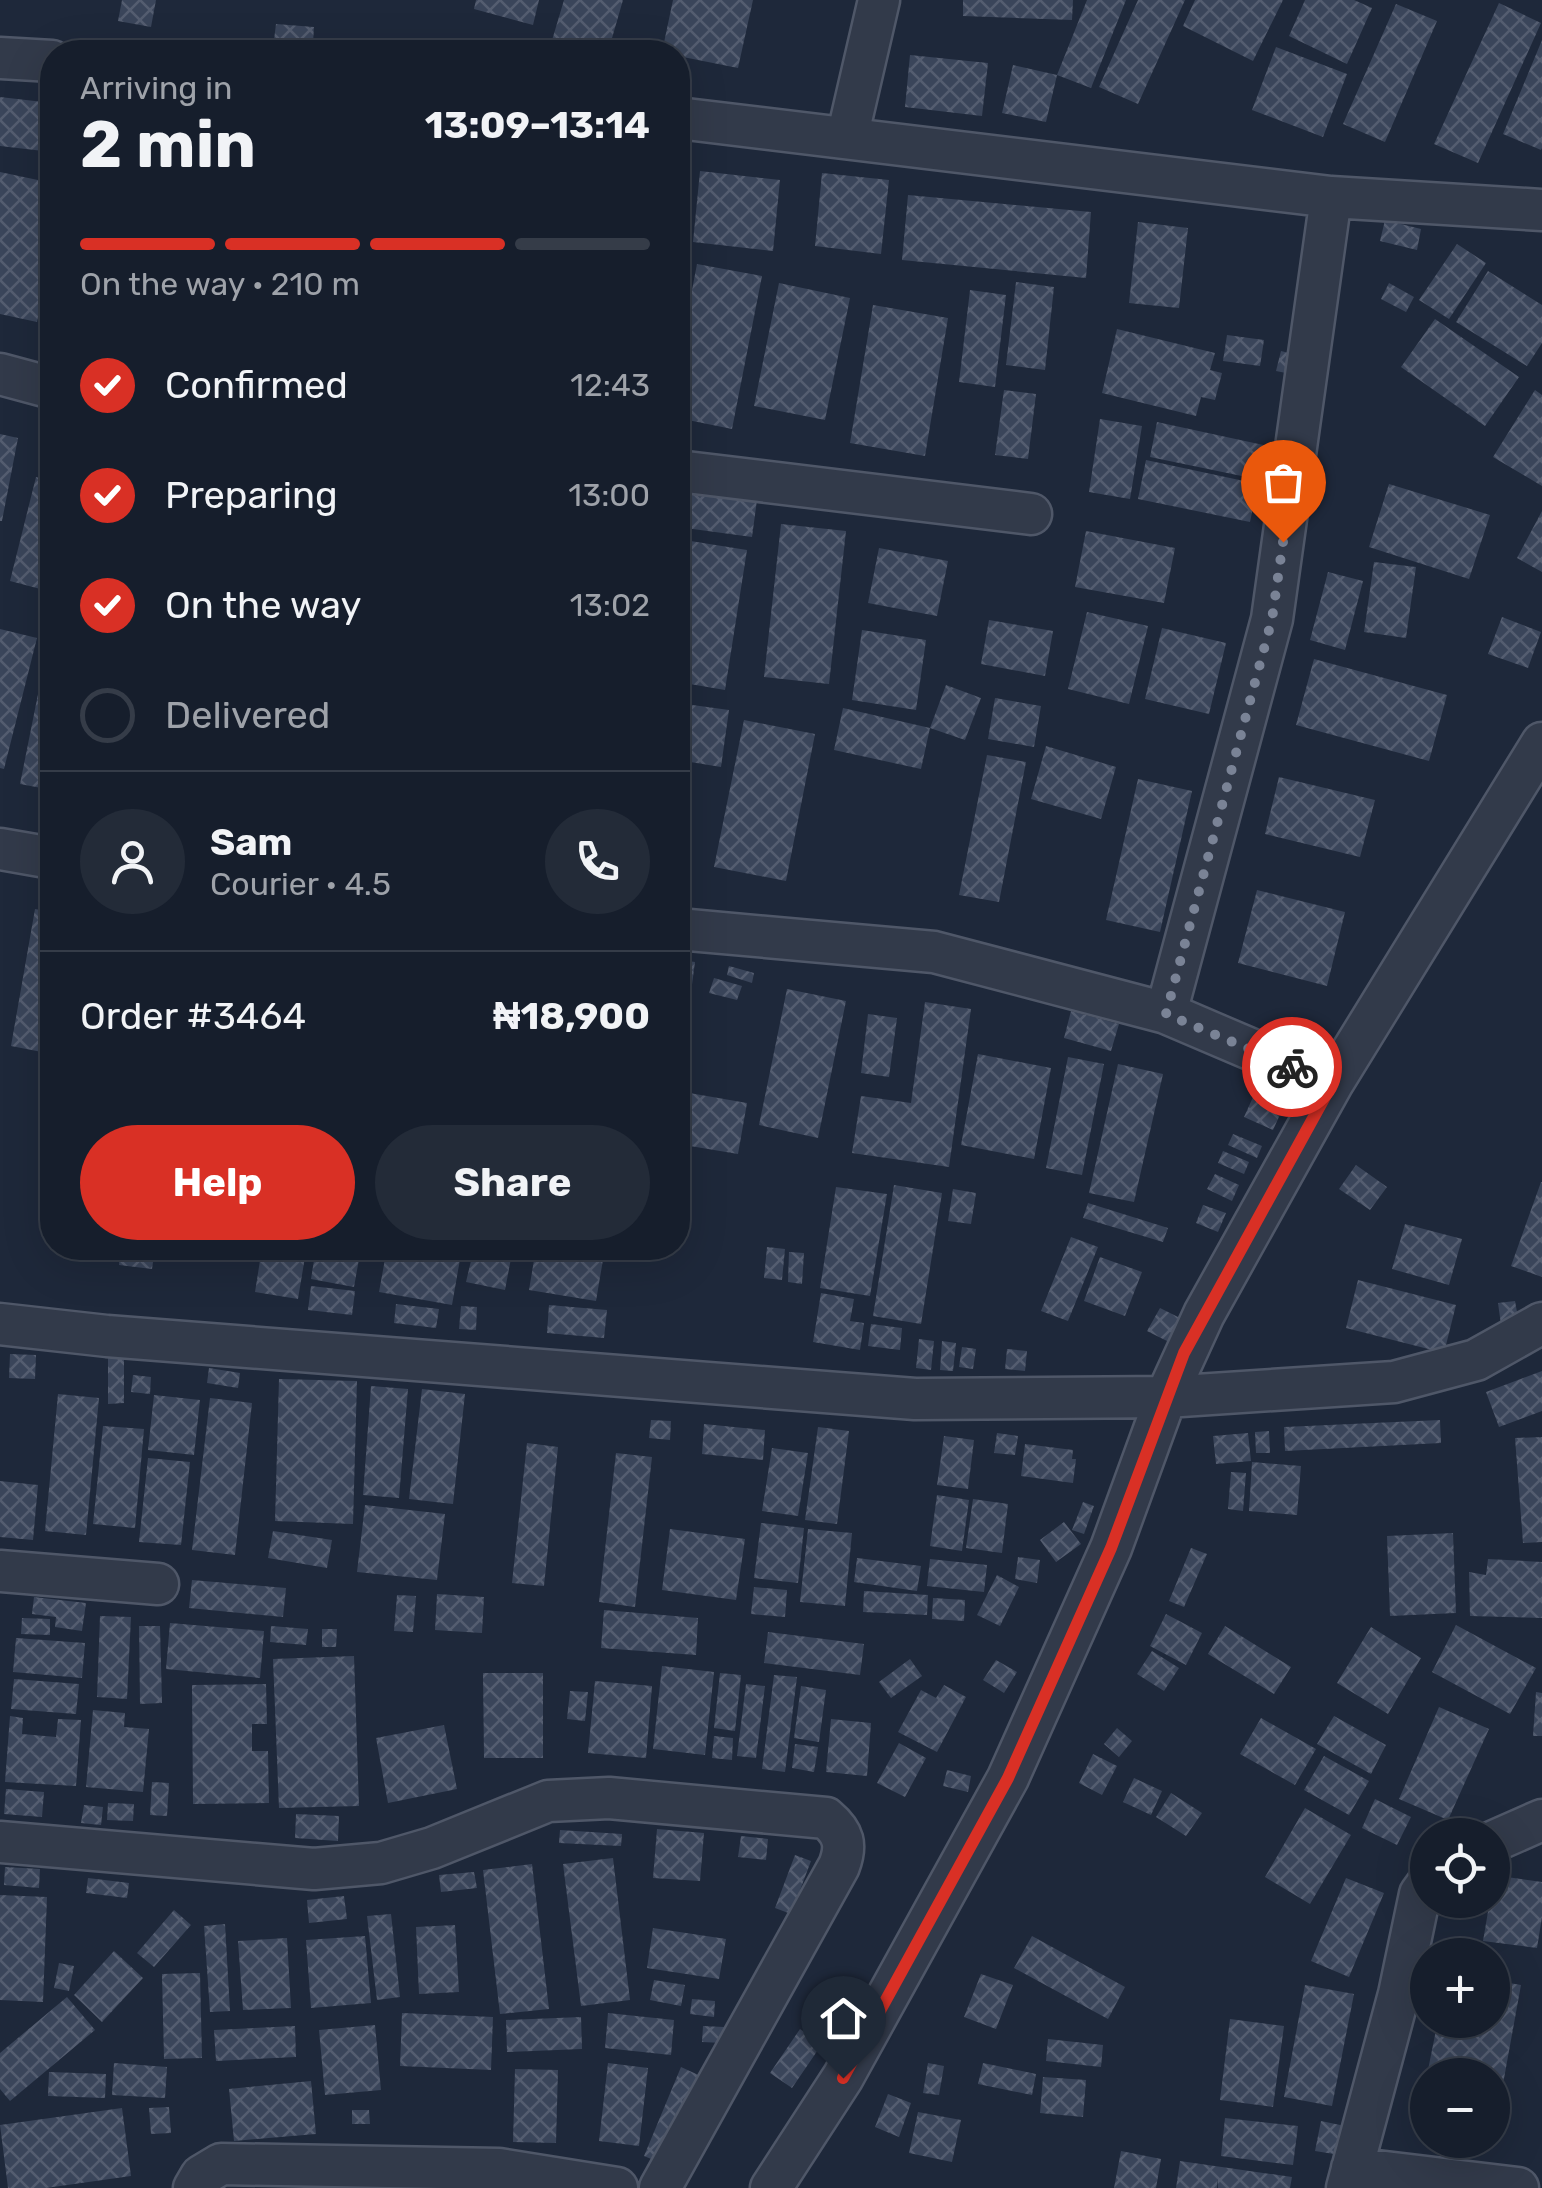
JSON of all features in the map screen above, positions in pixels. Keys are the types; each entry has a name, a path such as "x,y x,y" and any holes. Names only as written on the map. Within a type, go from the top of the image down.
{"street":[{"path":"847,138 879,0"},
{"path":"0,58 40,60"},
{"path":"690,119 1332,197 1542,210"},
{"path":"1166,1014 1272,619 1332,197"},
{"path":"0,374 40,385"},
{"path":"690,472 1031,514"},
{"path":"786,2183 1008,1778 1111,1548 1166,1397 1204,1314 1332,1084 1542,743"},
{"path":"0,849 40,856"},
{"path":"690,930 934,952 1166,1014 1332,1084"},
{"path":"0,1324 915,1399 1166,1397 1394,1382 1476,1360 1542,1323"},
{"path":"0,1571 158,1584"},
{"path":"0,1842 314,1869 381,1863 432,1848 548,1801 609,1798 826,1818 840,1830 845,1850 839,1866 660,2188"},
{"path":"1510,1834 1542,1820"},
{"path":"1415,1918 1350,2178 1518,2188"},
{"path":"194,2188 201,2176 221,2164 499,2168 617,2188"}],"building":[{"path":"122,0 156,0 151,27 118,21"},
{"path":"476,0 539,0 533,25 474,9"},
{"path":"564,0 623,0 611,40 552,40"},
{"path":"673,0 753,0 738,68 690,58 690,40 665,40"},
{"path":"963,0 1073,0 1072,20 963,16"},
{"path":"1087,0 1126,0 1091,88 1057,75"},
{"path":"1138,0 1185,0 1138,104 1099,87"},
{"path":"1195,0 1283,0 1253,61 1183,26"},
{"path":"1305,0 1354,0 1372,8 1347,64 1289,36"},
{"path":"1499,3 1541,23 1478,163 1434,144"},
{"path":"1396,4 1437,21 1385,142 1343,124"},
{"path":"276,24 314,27 313,40 274,40"},
{"path":"1542,40 1542,148 1541,150 1503,134"},
{"path":"1276,47 1347,74 1323,137 1252,110"},
{"path":"910,55 988,63 982,116 905,107"},
{"path":"1013,65 1057,75 1046,122 1002,113"},
{"path":"0,97 40,102 40,151 0,146"},
{"path":"700,171 780,180 773,251 693,242"},
{"path":"0,172 40,180 40,307 37,322 0,314"},
{"path":"822,173 889,180 881,254 815,246"},
{"path":"908,195 1091,212 1086,278 902,260"},
{"path":"1385,220 1421,229 1417,250 1380,241"},
{"path":"1138,222 1188,228 1179,308 1129,303"},
{"path":"1457,244 1486,263 1449,319 1419,300"},
{"path":"697,264 762,276 732,429 690,420 690,300"},
{"path":"1488,271 1542,305 1542,343 1527,366 1456,322"},
{"path":"1016,282 1054,287 1045,370 1006,365"},
{"path":"779,283 850,298 825,420 754,406"},
{"path":"1389,283 1414,297 1406,312 1381,299"},
{"path":"970,290 1006,295 995,387 959,382"},
{"path":"873,305 948,318 925,456 850,443"},
{"path":"1435,319 1519,377 1485,426 1401,367"},
{"path":"1117,329 1215,353 1210,370 1222,373 1215,400 1201,397 1196,416 1102,393"},
{"path":"1227,335 1264,340 1260,366 1223,361"},
{"path":"1281,351 1301,356 1296,375 1276,371"},
{"path":"1004,390 1036,394 1028,459 995,455"},
{"path":"1535,390 1542,395 1542,486 1493,457"},
{"path":"1100,419 1142,426 1130,499 1089,492"},
{"path":"1157,422 1268,446 1261,480 1150,457"},
{"path":"0,434 18,438 2,521 0,521"},
{"path":"1146,460 1258,484 1250,522 1138,499"},
{"path":"36,477 40,478 40,589 10,581"},
{"path":"1389,484 1490,515 1469,579 1369,547"},
{"path":"690,491 757,500 752,537 690,529"},
{"path":"1542,511 1542,572 1517,558"},
{"path":"781,524 846,531 829,684 764,677"},
{"path":"1086,531 1175,548 1164,603 1075,587"},
{"path":"690,541 747,550 725,690 690,684"},
{"path":"879,548 948,561 937,616 868,603"},
{"path":"1374,562 1416,567 1406,638 1364,632"},
{"path":"1328,572 1363,581 1345,650 1310,640"},
{"path":"1087,612 1148,626 1129,704 1068,689"},
{"path":"1502,617 1541,632 1528,668 1488,654"},
{"path":"989,620 1053,631 1045,676 981,664"},
{"path":"1162,628 1226,643 1209,714 1145,699"},
{"path":"0,629 37,638 4,769 0,768"},
{"path":"862,630 926,640 916,710 852,700"},
{"path":"1314,659 1447,695 1429,761 1296,725"},
{"path":"40,684 40,788 20,784"},
{"path":"946,685 981,698 965,740 930,728"},
{"path":"995,698 1041,706 1034,747 988,739"},
{"path":"690,705 729,710 721,767 690,762"},
{"path":"843,708 930,728 921,769 834,750"},
{"path":"744,720 815,734 786,881 714,867"},
{"path":"1046,746 1116,767 1101,819 1031,799"},
{"path":"987,755 1026,762 999,902 959,895"},
{"path":"1279,777 1375,800 1360,857 1265,834"},
{"path":"1138,779 1192,791 1160,932 1106,920"},
{"path":"1257,890 1345,912 1327,986 1238,963"},
{"path":"35,909 40,910 40,1052 11,1046"},
{"path":"690,961 695,962 690,992"},
{"path":"729,966 754,973 752,983 727,975"},
{"path":"714,978 742,986 737,1000 709,993"},
{"path":"787,989 846,1001 818,1138 759,1125"},
{"path":"925,1002 971,1009 949,1167 852,1153 861,1096 911,1103"},
{"path":"1071,1011 1119,1024 1111,1051 1064,1038"},
{"path":"868,1014 897,1018 889,1077 861,1073"},
{"path":"978,1054 1051,1068 1034,1159 961,1145"},
{"path":"1068,1057 1104,1064 1082,1175 1046,1168"},
{"path":"1118,1064 1163,1074 1134,1202 1089,1193"},
{"path":"690,1093 747,1103 738,1154 690,1146"},
{"path":"1254,1095 1283,1108 1273,1130 1244,1117"},
{"path":"1233,1134 1262,1146 1257,1158 1228,1145"},
{"path":"1223,1151 1249,1162 1244,1174 1218,1163"},
{"path":"1356,1165 1387,1187 1370,1210 1339,1189"},
{"path":"1215,1174 1239,1185 1232,1201 1207,1189"},
{"path":"1542,1182 1542,1277 1511,1266"},
{"path":"894,1185 942,1193 921,1324 873,1316"},
{"path":"836,1187 887,1194 870,1296 820,1288"},
{"path":"953,1189 976,1193 971,1224 948,1221"},
{"path":"1088,1203 1168,1228 1163,1242 1083,1218"},
{"path":"1203,1205 1226,1213 1218,1232 1196,1223"},
{"path":"1405,1224 1462,1239 1449,1285 1392,1269"},
{"path":"1071,1237 1098,1247 1068,1321 1041,1311"},
{"path":"767,1247 785,1249 782,1280 764,1278"},
{"path":"789,1252 804,1253 802,1284 788,1282"},
{"path":"1100,1257 1142,1272 1125,1316 1084,1301"},
{"path":"120,1260 153,1260 152,1269 119,1265"},
{"path":"260,1260 304,1260 298,1299 255,1292"},
{"path":"314,1260 359,1260 354,1287 311,1279"},
{"path":"385,1260 460,1260 452,1305 379,1292"},
{"path":"471,1260 511,1260 505,1290 466,1282"},
{"path":"534,1260 603,1260 596,1301 529,1290"},
{"path":"1358,1280 1456,1305 1444,1353 1346,1328"},
{"path":"311,1286 355,1291 352,1315 308,1310"},
{"path":"821,1293 854,1299 850,1321 864,1323 860,1350 813,1342"},
{"path":"1515,1301 1519,1323 1501,1325 1498,1303"},
{"path":"396,1304 439,1309 436,1328 394,1323"},
{"path":"549,1305 607,1310 604,1338 547,1333"},
{"path":"461,1306 477,1307 476,1330 459,1329"},
{"path":"1160,1308 1182,1319 1169,1342 1147,1331"},
{"path":"871,1324 902,1328 900,1350 868,1346"},
{"path":"919,1339 934,1341 931,1370 916,1368"},
{"path":"942,1341 956,1343 953,1371 940,1370"},
{"path":"962,1347 976,1349 973,1369 959,1367"},
{"path":"1007,1349 1027,1351 1025,1371 1005,1369"},
{"path":"10,1354 36,1355 35,1379 9,1378"},
{"path":"108,1355 124,1355 124,1403 108,1404"},
{"path":"209,1368 240,1373 238,1388 207,1383"},
{"path":"1542,1371 1542,1411 1499,1427 1486,1392"},
{"path":"133,1375 151,1377 150,1394 131,1392"},
{"path":"279,1379 357,1381 353,1524 275,1521"},
{"path":"371,1386 408,1389 399,1498 363,1495"},
{"path":"422,1389 465,1394 453,1504 409,1499"},
{"path":"58,1394 99,1398 86,1535 45,1531"},
{"path":"154,1395 200,1400 194,1455 148,1450"},
{"path":"210,1398 252,1403 235,1555 192,1550"},
{"path":"651,1420 671,1421 670,1440 649,1438"},
{"path":"1440,1420 1441,1443 1285,1451 1284,1427"},
{"path":"704,1424 765,1430 763,1460 702,1454"},
{"path":"103,1426 144,1429 135,1528 93,1524"},
{"path":"818,1427 849,1431 837,1524 805,1520"},
{"path":"1269,1431 1270,1453 1256,1453 1255,1432"},
{"path":"997,1433 1018,1436 1015,1455 994,1453"},
{"path":"1248,1433 1251,1461 1216,1464 1213,1436"},
{"path":"944,1436 974,1440 968,1489 937,1485"},
{"path":"1542,1437 1542,1542 1523,1543 1515,1438"},
{"path":"527,1443 558,1447 544,1586 512,1583"},
{"path":"1025,1444 1073,1450 1073,1483 1021,1476"},
{"path":"772,1448 808,1453 798,1516 762,1511"},
{"path":"616,1453 652,1457 635,1607 599,1602"},
{"path":"148,1458 190,1462 181,1545 139,1542"},
{"path":"1252,1462 1301,1466 1297,1515 1249,1511"},
{"path":"1231,1472 1246,1473 1243,1511 1228,1509"},
{"path":"0,1481 38,1485 33,1540 0,1537"},
{"path":"937,1495 969,1500 962,1551 930,1546"},
{"path":"973,1499 1008,1504 1002,1553 966,1548"},
{"path":"1083,1502 1094,1506 1084,1534 1072,1530"},
{"path":"365,1505 445,1514 437,1580 357,1572"},
{"path":"1064,1522 1081,1544 1056,1562 1040,1540"},
{"path":"761,1523 804,1528 798,1583 754,1578"},
{"path":"670,1529 745,1539 736,1600 662,1590"},
{"path":"808,1529 852,1533 845,1606 800,1602"},
{"path":"273,1531 332,1540 327,1568 268,1558"},
{"path":"1453,1533 1456,1613 1390,1616 1387,1536"},
{"path":"1191,1548 1207,1554 1184,1607 1169,1601"},
{"path":"1018,1557 1040,1560 1037,1583 1015,1579"},
{"path":"857,1558 921,1566 917,1591 854,1582"},
{"path":"930,1559 987,1565 984,1592 927,1586"},
{"path":"1488,1559 1542,1562 1542,1618 1470,1616 1469,1572 1486,1575"},
{"path":"997,1575 1019,1587 1000,1626 977,1615"},
{"path":"192,1580 286,1588 283,1617 189,1608"},
{"path":"754,1587 787,1590 785,1617 751,1614"},
{"path":"864,1591 928,1595 927,1615 863,1612"},
{"path":"437,1594 484,1597 482,1633 435,1630"},
{"path":"397,1595 416,1596 413,1632 394,1631"},
{"path":"34,1597 86,1603 82,1631 55,1627 56,1617 32,1614"},
{"path":"933,1598 965,1600 964,1621 932,1619"},
{"path":"604,1610 698,1618 696,1655 601,1648"},
{"path":"1166,1614 1202,1633 1186,1665 1150,1646"},
{"path":"100,1616 131,1617 127,1699 97,1697"},
{"path":"22,1618 50,1619 50,1635 21,1634"},
{"path":"170,1623 264,1631 260,1678 166,1669"},
{"path":"1456,1625 1536,1668 1510,1714 1432,1672"},
{"path":"139,1626 160,1626 162,1703 140,1704"},
{"path":"271,1626 308,1629 306,1645 270,1642"},
{"path":"1225,1626 1291,1667 1274,1694 1208,1654"},
{"path":"1371,1627 1421,1658 1388,1714 1337,1683"},
{"path":"322,1629 337,1629 336,1647 322,1647"},
{"path":"768,1632 864,1644 860,1675 764,1663"},
{"path":"16,1638 85,1643 82,1678 13,1672"},
{"path":"1152,1651 1179,1668 1164,1691 1137,1674"},
{"path":"354,1656 359,1806 279,1808 273,1659"},
{"path":"910,1659 922,1676 891,1698 879,1682"},
{"path":"996,1660 1017,1672 1004,1693 983,1680"},
{"path":"662,1666 714,1672 705,1755 653,1749"},
{"path":"483,1673 543,1673 543,1758 484,1758"},
{"path":"720,1673 741,1675 735,1731 714,1728"},
{"path":"774,1675 797,1677 785,1772 762,1769"},
{"path":"14,1679 79,1684 76,1714 11,1709"},
{"path":"595,1681 652,1686 646,1758 588,1753"},
{"path":"266,1684 267,1724 252,1724 252,1751 268,1751 269,1803 193,1804 192,1685"},
{"path":"746,1684 765,1686 756,1758 737,1756"},
{"path":"944,1685 966,1697 937,1752 898,1732 921,1690 936,1698"},
{"path":"801,1686 826,1690 819,1742 794,1738"},
{"path":"570,1691 588,1692 585,1721 567,1719"},
{"path":"1536,1692 1542,1693 1542,1736 1533,1736"},
{"path":"1439,1707 1489,1729 1449,1818 1399,1799"},
{"path":"93,1710 125,1713 124,1727 149,1729 143,1792 86,1787"},
{"path":"10,1716 23,1718 22,1734 56,1737 58,1719 81,1720 76,1786 5,1782"},
{"path":"1334,1716 1386,1745 1371,1774 1317,1744"},
{"path":"1261,1718 1316,1749 1295,1785 1240,1754"},
{"path":"831,1719 871,1723 867,1776 826,1772"},
{"path":"444,1725 457,1789 388,1803 376,1738"},
{"path":"1117,1728 1132,1741 1119,1757 1104,1744"},
{"path":"714,1736 733,1738 732,1760 712,1758"},
{"path":"899,1743 926,1758 905,1797 877,1783"},
{"path":"795,1744 818,1747 814,1772 792,1768"},
{"path":"1093,1754 1117,1766 1102,1795 1079,1783"},
{"path":"1324,1756 1369,1781 1349,1815 1304,1790"},
{"path":"947,1770 971,1776 968,1792 943,1786"},
{"path":"1134,1778 1162,1791 1151,1815 1123,1802"},
{"path":"152,1782 169,1783 167,1816 150,1815"},
{"path":"6,1789 44,1792 42,1817 4,1814"},
{"path":"1171,1793 1202,1813 1186,1836 1156,1817"},
{"path":"1375,1799 1411,1817 1397,1845 1362,1828"},
{"path":"108,1803 134,1804 133,1821 107,1820"},
{"path":"84,1805 103,1807 101,1825 81,1823"},
{"path":"1305,1808 1351,1835 1310,1904 1265,1877"},
{"path":"296,1814 339,1816 338,1841 295,1838"},
{"path":"657,1829 704,1833 700,1881 653,1878"},
{"path":"560,1830 622,1834 621,1846 559,1843"},
{"path":"741,1836 768,1839 766,1860 738,1857"},
{"path":"795,1855 811,1861 791,1914 775,1908"},
{"path":"613,1858 630,2000 581,2006 563,1864"},
{"path":"532,1864 549,2009 500,2014 483,1870"},
{"path":"5,1867 40,1869 39,1888 4,1885"},
{"path":"474,1872 477,1888 441,1892 439,1875"},
{"path":"1510,1877 1542,1882 1537,1948 1510,1944 1510,1938 1484,1938 1487,1918 1510,1918"},
{"path":"88,1878 129,1883 127,1898 86,1893"},
{"path":"1346,1878 1384,1893 1349,1977 1311,1961"},
{"path":"0,1895 47,1897 43,2002 0,2000"},
{"path":"344,1896 347,1919 309,1923 307,1900"},
{"path":"174,1910 191,1925 154,1967 137,1953"},
{"path":"391,1914 400,1997 377,2000 367,1916"},
{"path":"225,1924 230,2011 210,2012 204,1926"},
{"path":"455,1925 459,1992 419,1994 416,1927"},
{"path":"653,1928 726,1939 719,1979 647,1968"},
{"path":"365,1936 371,2003 311,2008 306,1940"},
{"path":"1032,1936 1125,1987 1108,2019 1014,1968"},
{"path":"287,1938 291,2008 243,2010 238,1941"},
{"path":"114,1951 143,1978 102,2022 74,1995"},
{"path":"59,1963 74,1966 69,1991 54,1988"},
{"path":"200,1973 202,2058 164,2059 162,1974"},
{"path":"981,1974 1013,1985 996,2029 964,2017"},
{"path":"654,1980 685,1985 681,2006 650,2000"},
{"path":"1510,1983 1521,1985 1508,2058 1430,2058 1434,2038 1510,2038"},
{"path":"1305,1985 1354,1994 1332,2106 1284,2097"},
{"path":"67,1997 95,2030 10,2101 0,2089 0,2053"},
{"path":"692,1999 715,2001 714,2017 690,2014"},
{"path":"402,2013 493,2017 491,2070 400,2066"},
{"path":"608,2013 674,2020 671,2055 605,2048"},
{"path":"581,2017 582,2049 507,2052 506,2020"},
{"path":"1230,2019 1284,2026 1273,2107 1220,2100"},
{"path":"375,2025 381,2090 325,2095 319,2030"},
{"path":"295,2026 296,2057 216,2061 214,2030"},
{"path":"703,2026 724,2027 723,2043 702,2042"},
{"path":"800,2029 822,2044 792,2088 770,2073"},
{"path":"1048,2039 1103,2045 1101,2067 1046,2061"},
{"path":"114,2063 167,2067 165,2098 112,2095"},
{"path":"608,2063 648,2068 639,2146 599,2141"},
{"path":"928,2063 944,2066 939,2095 923,2093"},
{"path":"983,2063 1036,2074 1032,2095 978,2084"},
{"path":"681,2067 705,2078 668,2166 644,2156"},
{"path":"515,2069 558,2070 556,2143 513,2142"},
{"path":"49,2072 106,2074 105,2098 48,2096"},
{"path":"1043,2077 1086,2080 1083,2117 1040,2113"},
{"path":"311,2081 316,2134 234,2141 229,2089"},
{"path":"888,2094 911,2103 899,2137 875,2127"},
{"path":"169,2107 171,2133 151,2134 149,2108"},
{"path":"122,2108 131,2176 46,2188 8,2188 0,2125"},
{"path":"352,2110 369,2110 370,2124 352,2124"},
{"path":"918,2112 961,2120 952,2162 909,2153"},
{"path":"1225,2118 1298,2126 1293,2165 1221,2156"},
{"path":"1321,2121 1345,2126 1340,2155 1315,2151"},
{"path":"1121,2151 1161,2159 1156,2188 1114,2188"},
{"path":"1180,2161 1292,2177 1290,2188 1218,2188 1218,2178 1217,2188 1176,2188"}],"way so far":[{"path":"1283,542 1272,619 1166,1014 1292,1067"}],"route":[{"path":"843,2078 1008,1778 1111,1548 1184,1353 1332,1084 1292,1067"}]}
